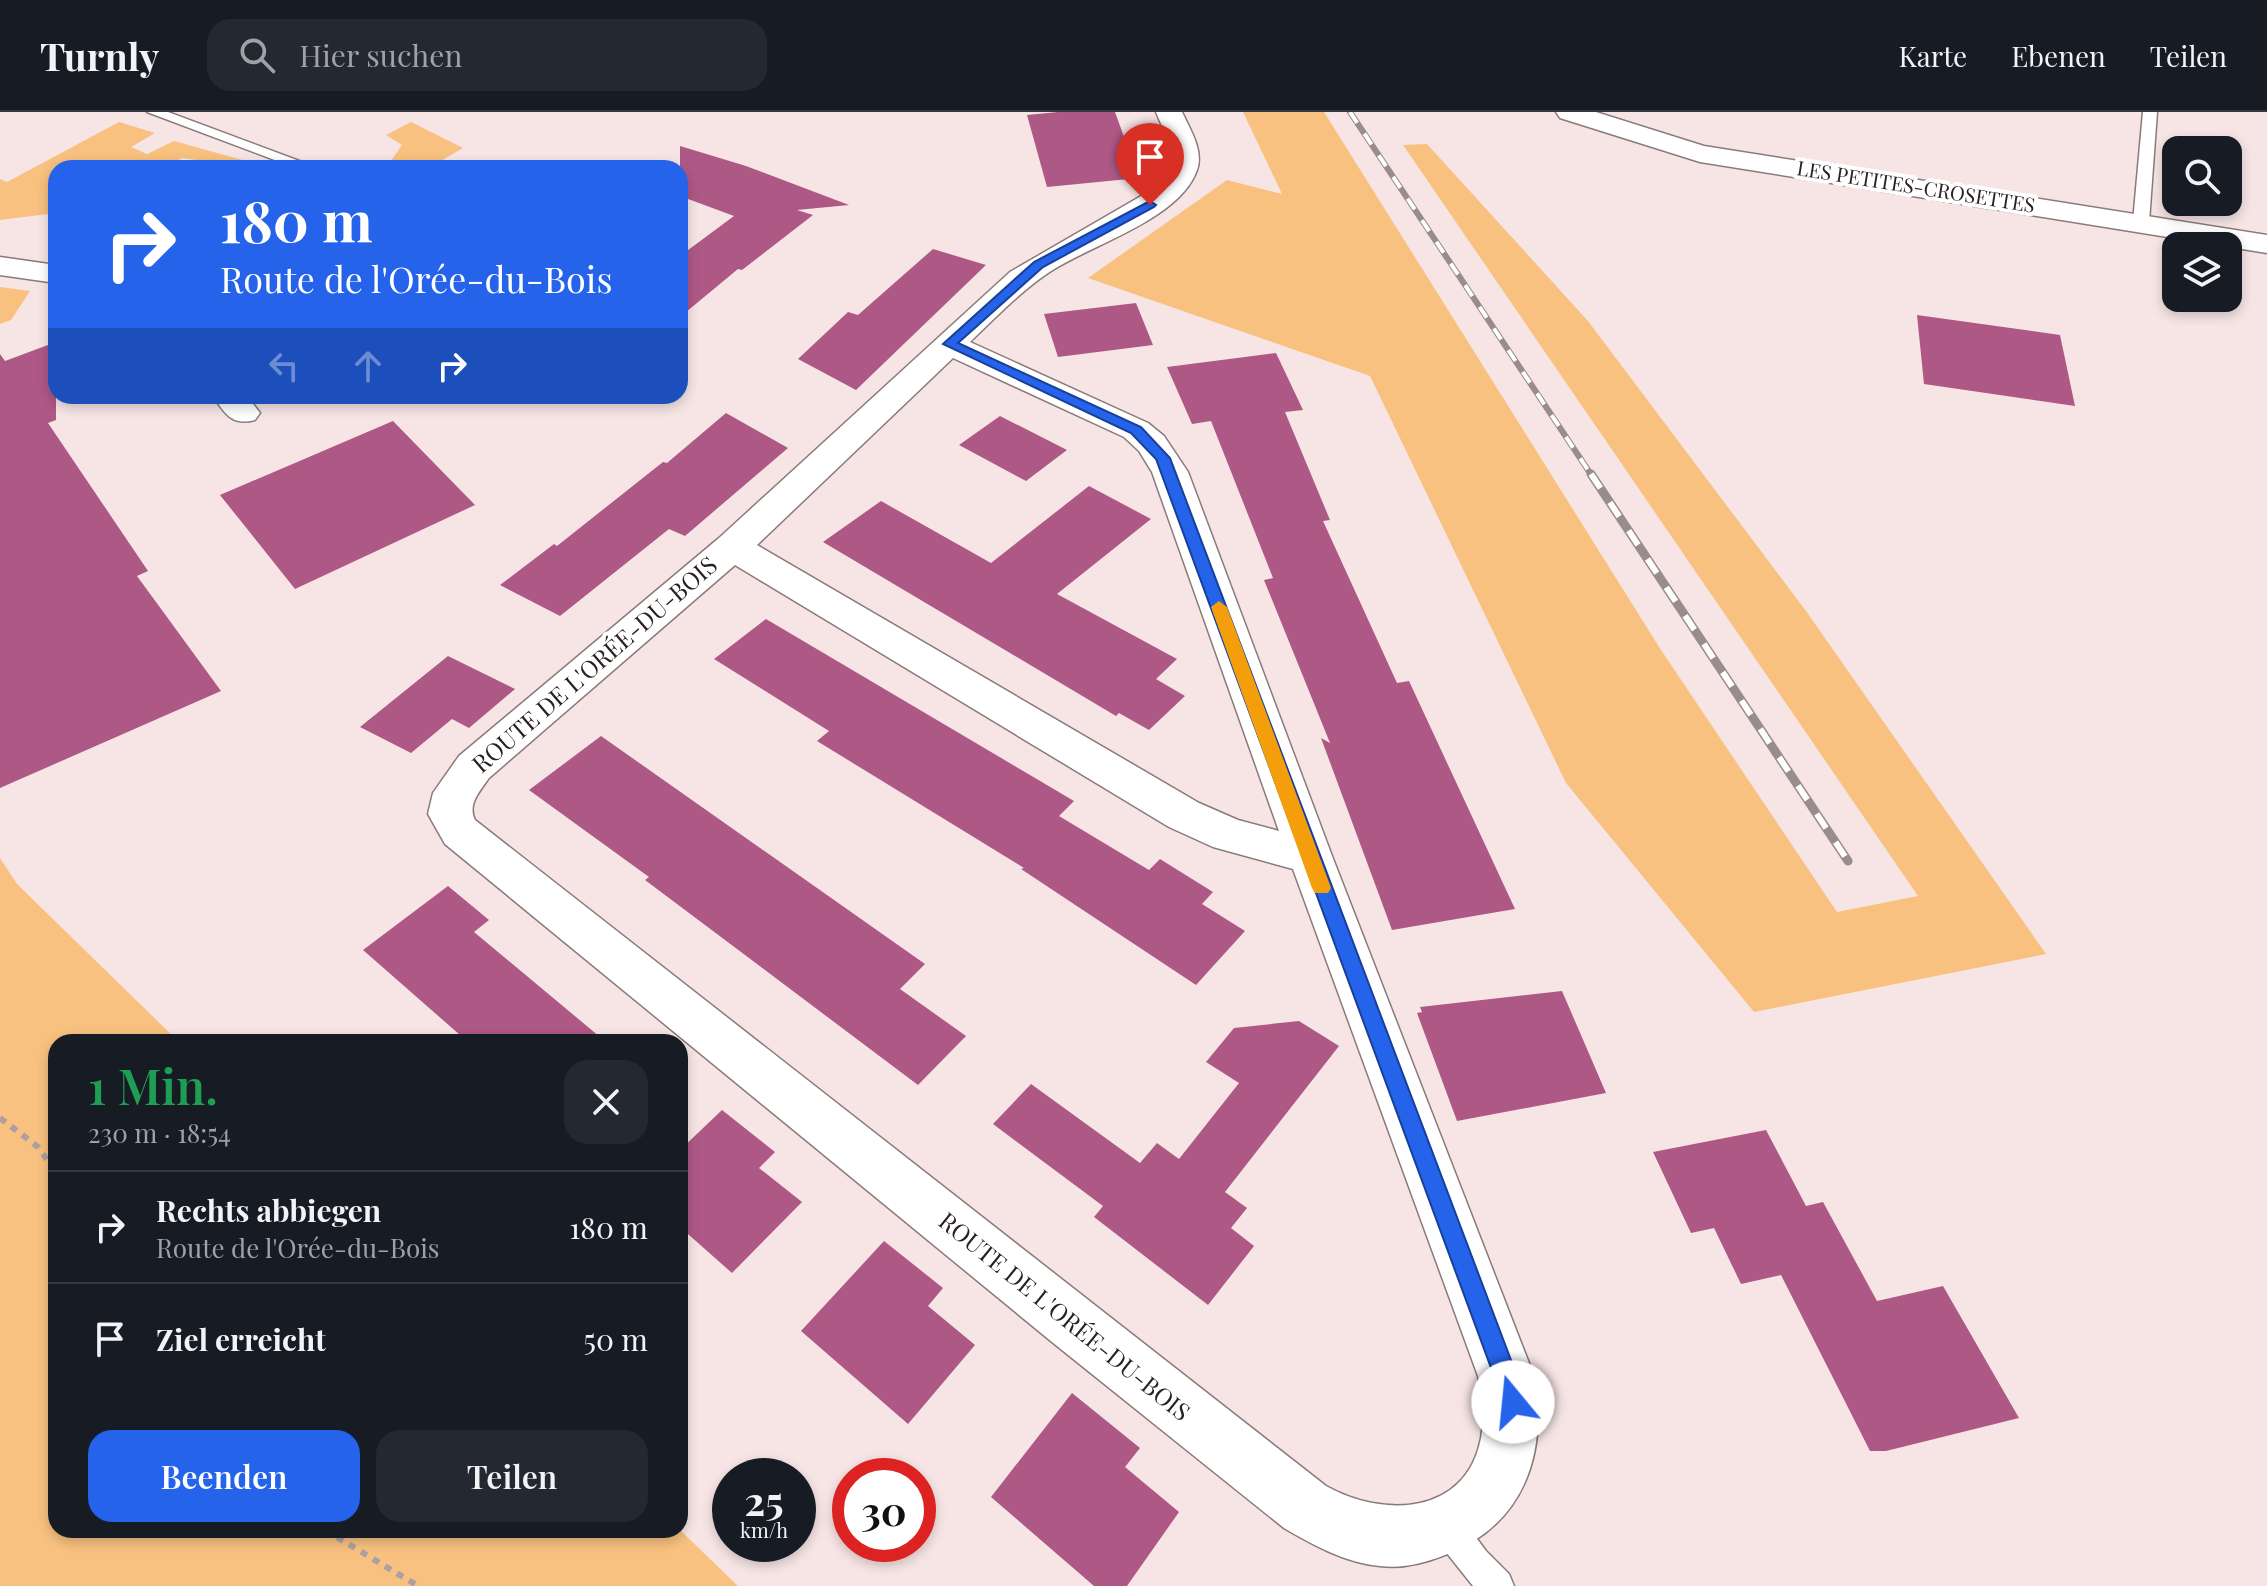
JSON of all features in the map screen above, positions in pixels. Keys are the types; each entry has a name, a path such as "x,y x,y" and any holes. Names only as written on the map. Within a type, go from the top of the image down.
{"street":[{"name":"ROUTE DE L'ORÉE-DU-BOIS","path":"949,344 1136,430 1163,458 1506,1376 1513,1402 1513,1430 1506,1460 1487,1493 1468,1513 1446,1525 1418,1534 1388,1537 1334,1524 1305,1507 1046,1303 460,832 452,822 450,805 454,793 474,767 732,547 949,344 1039,265 1150,205 1170,190 1185,169 1186,160 1184,147 1169,112"},
{"name":"LES PETITES-CROSETTES","path":"1569,112 1700,154 2267,244"},
{"path":"0,266 48,273"},
{"name":"ROUTE DE L'ORÉE-DU-BOIS","path":"732,547 1184,815 1228,835 1310,856"}],"lane":[{"path":"154,112 288,160"},
{"path":"2141,222 2150,112"},
{"path":"1446,1525 1474,1563 1497,1586"}],"path":[{"path":"0,1118 38,1147 48,1161"},
{"path":"338,1538 418,1586"}],"shaded area":[{"path":"1243,112 1324,112 1661,650 1837,912 1918,896 1403,145 1427,144 1588,321 1806,611 2046,954 1754,1012 1566,783 1370,376 1088,278 1227,180 1282,194"},
{"path":"119,122 155,133 131,147 147,154 174,141 242,160 182,158 48,160"},
{"path":"411,122 463,148 443,160 392,160 402,145 386,135"},
{"path":"48,160 48,214 0,220 0,179 7,182"},
{"path":"0,287 30,291 11,320 0,324"},
{"path":"0,858 17,884 171,1034 48,1034 48,1538 688,1538 738,1586 0,1586"}],"building":[{"path":"1115,112 1139,178 1047,187 1027,115"},
{"path":"680,146 746,166 849,205 797,210 813,215 742,270 738,269 688,310 688,250 734,216 688,199 688,160 680,160"},
{"path":"933,249 986,265 856,390 798,359 848,312 858,315"},
{"path":"1136,303 1153,345 1058,357 1044,314"},
{"path":"1917,315 2060,335 2075,406 1924,384"},
{"path":"48,345 48,404 56,404 56,420 48,423 148,571 137,576 221,691 0,788 0,354 5,361"},
{"path":"1276,353 1303,410 1285,412 1330,520 1323,521 1397,683 1409,681 1515,909 1392,930 1321,738 1330,743 1264,580 1273,578 1211,421 1192,424 1167,367"},
{"path":"726,413 788,448 685,536 669,529 560,616 500,585 554,544 557,546 663,462 667,463"},
{"path":"1000,416 1067,450 1026,481 959,445"},
{"path":"393,421 475,505 295,589 220,495"},
{"path":"1089,486 1151,519 1057,594 1177,659 1156,679 1185,696 1149,730 1119,713 1116,716 823,542 881,501 991,563"},
{"path":"766,619 1074,801 1059,816 1149,870 1160,859 1213,892 1202,904 1245,931 1196,985 1021,869 1024,868 817,741 829,731 714,659"},
{"path":"448,656 515,689 469,728 452,719 411,753 360,727"},
{"path":"601,736 925,964 900,989 966,1036 918,1085 645,880 649,877 529,790"},
{"path":"448,886 489,920 474,932 596,1034 459,1034 363,950"},
{"path":"1562,991 1606,1093 1457,1121 1417,1013 1422,1012 1420,1007"},
{"path":"1299,1021 1339,1046 1225,1192 1247,1208 1231,1228 1254,1246 1208,1305 1094,1217 1103,1206 993,1124 1031,1084 1140,1163 1157,1143 1179,1159 1239,1083 1206,1062 1234,1028"},
{"path":"722,1110 775,1152 759,1168 802,1202 732,1273 688,1234 688,1142"},
{"path":"1766,1130 1806,1206 1823,1202 1877,1301 1943,1286 2019,1418 1886,1451 1870,1451 1781,1275 1741,1284 1714,1228 1691,1233 1653,1152"},
{"path":"884,1241 943,1288 928,1306 975,1345 908,1424 801,1331"},
{"path":"1072,1393 1140,1448 1125,1467 1179,1512 1127,1586 1094,1586 991,1497"}],"railway":[{"path":"1350,112 1592,476"},
{"path":"1591,474 1848,861"}],"slow traffic":[{"path":"1219,607 1322,888"}],"route":[{"path":"1150,205 1039,265 949,344 1136,430 1163,458 1506,1376 1513,1402"}]}
